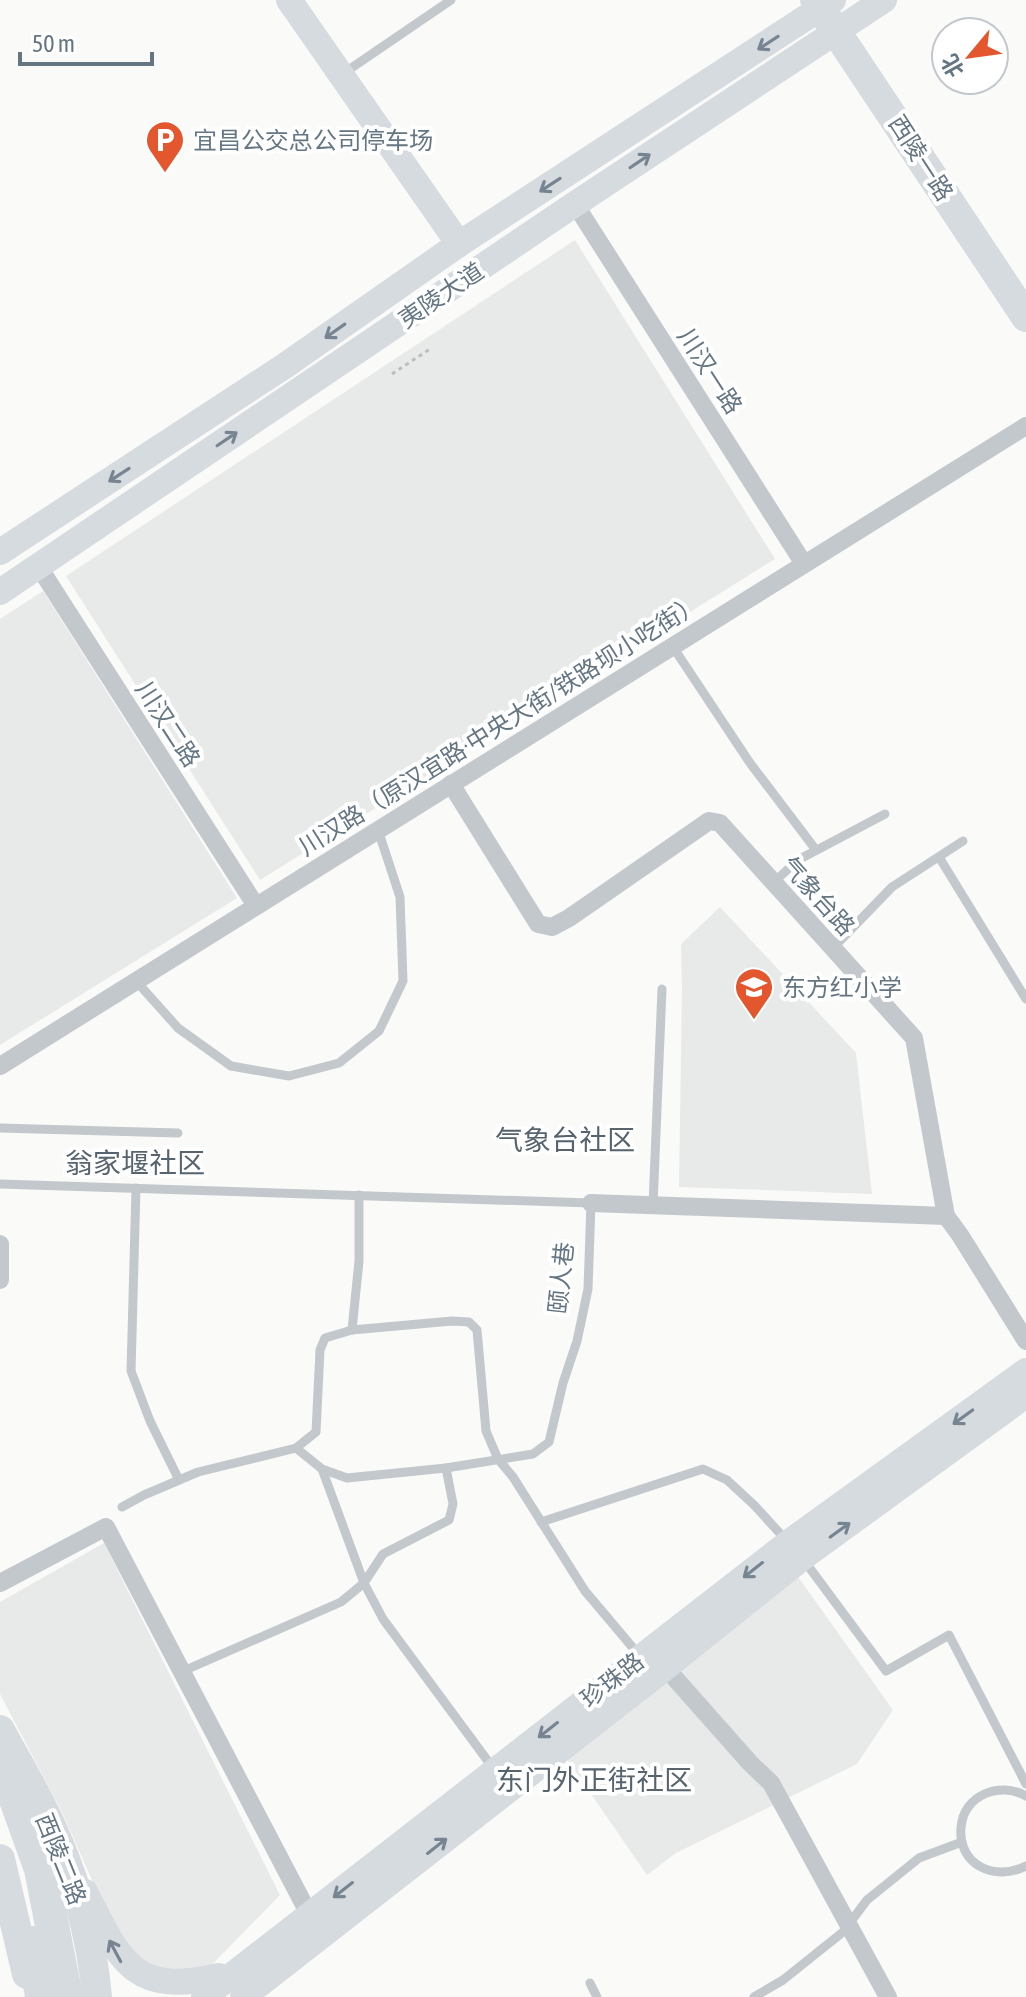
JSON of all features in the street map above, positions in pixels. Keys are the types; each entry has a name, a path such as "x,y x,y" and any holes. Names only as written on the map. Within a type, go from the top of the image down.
{"highway":[{"path":"0,1755 41,1869 66,1997"},
{"path":"0,1807 21,1875 42,1997"}],"main road":[{"path":"289,0 459,244"},
{"name":"夷陵大道","path":"0,552 286,365 459,244 831,9 884,0"},
{"name":"夷陵大道","path":"0,592 575,204 831,9"},
{"name":"西陵一路","path":"831,9 1026,291"},
{"name":"西陵一路","path":"831,9 1026,317"},
{"name":"珍珠路","path":"243,1997 653,1663 1026,1371"},
{"name":"珍珠路","path":"795,1550 1026,1395"},
{"name":"珍珠路","path":"204,1997 495,1771 653,1663"},
{"name":"西陵二路","path":"0,1730 55,1834 86,1924 97,1997"},
{"path":"55,1834 116,1954 140,1986 169,1993 200,1986 274,1944"},
{"path":"0,1859 31,1997"}],"street":[{"name":"川汉一路","path":"575,204 804,564"},
{"name":"川汉路（原汉宜路·中央大街/铁路坝小吃街）","path":"0,1066 1026,426"},
{"name":"川汉二路","path":"39,567 256,906"},
{"name":"气象台路","path":"451,784 538,924 552,927 709,821 720,823 914,1038 946,1216 1026,1341"},
{"path":"591,1203 946,1216"},
{"path":"0,1244 0,1280"},
{"path":"0,1583 106,1527 310,1916"},
{"path":"653,1663 771,1783 888,1997"}],"lane":[{"path":"342,75 451,0"},
{"path":"673,646 750,763 816,850"},
{"path":"774,882 798,860 885,814"},
{"path":"136,981 178,1028 231,1066 289,1076 339,1063 379,1031 403,981 400,897 378,830"},
{"path":"832,949 892,887 963,841"},
{"path":"939,857 1026,999"},
{"path":"653,1205 662,989"},
{"path":"0,1128 178,1133"},
{"path":"0,1184 591,1203"},
{"path":"136,1188 131,1371 150,1421 179,1480"},
{"path":"352,1330 359,1261 359,1195"},
{"name":"颐人巷","path":"296,1448 322,1469 347,1478 446,1468 533,1454 549,1442 588,1289 591,1203"},
{"path":"122,1507 198,1472 296,1448 316,1432 320,1350 325,1338 352,1330 469,1322 477,1330 486,1431 498,1459 513,1477 585,1591 653,1663"},
{"path":"181,1672 341,1602 364,1583 383,1554 449,1520 453,1504 446,1468"},
{"path":"322,1469 364,1583 383,1619 495,1771"},
{"path":"541,1522 703,1469 727,1480 795,1550 886,1671 949,1635 1026,1784"},
{"path":"1026,1796 1010,1789 996,1789 983,1794 964,1814 960,1828 962,1842 977,1865 1003,1873 1026,1866"},
{"path":"754,1997 783,1980 843,1932 867,1900 919,1858 962,1842"},
{"path":"590,1983 597,1997"}],"path":[{"path":"392,374 430,349"}],"shaded area":[{"path":"575,240 775,559 260,880 66,576"},
{"path":"43,591 237,898 0,1045 0,619"},
{"name":"东方红小学","path":"720,907 856,1053 872,1194 679,1187 681,944"},
{"path":"104,1543 280,1895 198,1979 139,1973 95,1887 62,1812 0,1694 0,1602"},
{"path":"796,1574 893,1710 857,1764 676,1853 647,1875 564,1755"}],"place":[{"name":"宜昌公交总公司停车场","path":"165,174"},
{"name":"东方红小学","path":"754,1021"}],"district":[{"name":"气象台社区","path":"565,1140"},
{"name":"翁家堰社区","path":"135,1163"},
{"name":"东门外正街社区","path":"594,1780"}]}
